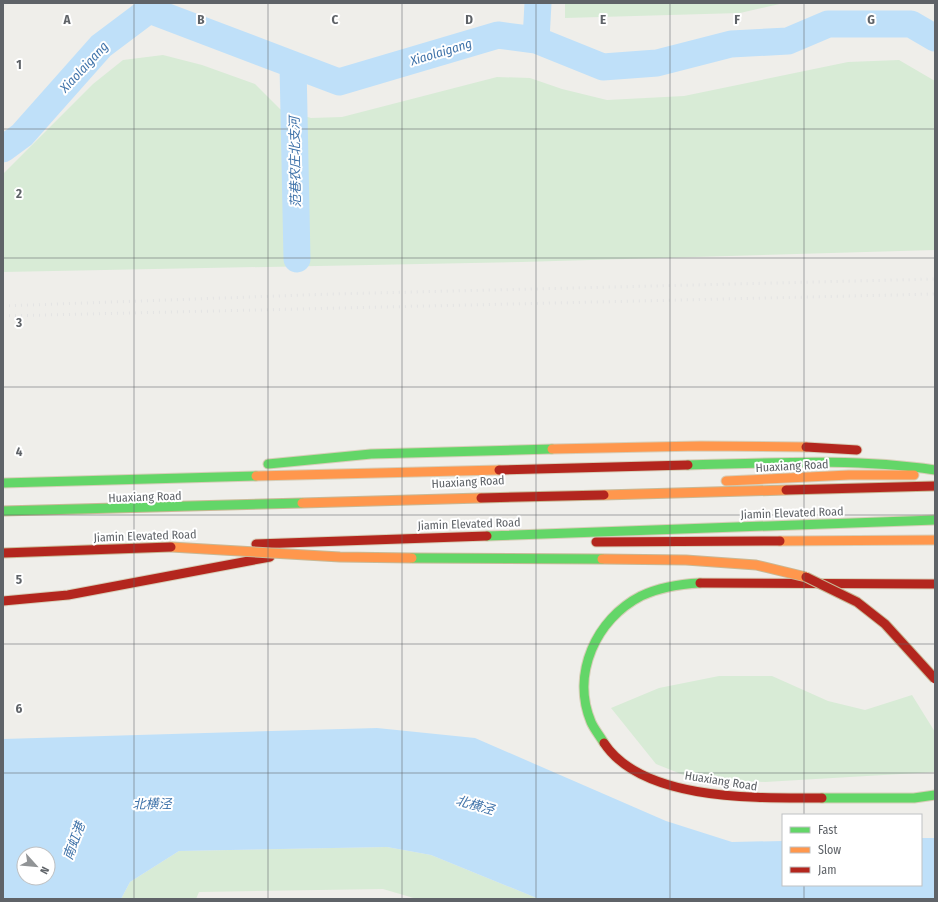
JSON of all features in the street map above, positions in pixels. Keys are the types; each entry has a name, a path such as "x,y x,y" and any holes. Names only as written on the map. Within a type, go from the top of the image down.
{"main road":[{"path":"160,479 342,456 686,446 814,447 864,450"},
{"path":"3,482 772,463 894,464 935,470"},
{"name":"Huaxiang Road","path":"714,482 849,475 935,474"},
{"name":"Huaxiang Road","path":"3,513 150,509 690,483"},
{"name":"Jiamin Elevated Road","path":"3,513 935,486"},
{"name":"Jiamin Elevated Road","path":"3,552 935,520"},
{"path":"585,543 935,540"},
{"path":"3,552 561,543"},
{"path":"175,547 340,557 686,560 756,565 808,577 858,602 885,624 935,679"},
{"path":"3,601 68,595 322,547"},
{"name":"Huaxiang Road","path":"935,584 689,584 668,587 648,594 624,606 611,617 600,632 590,650 584,669 584,694 588,716 597,736 612,754 627,766 645,776 668,784 701,792 762,799 914,798 935,794"}],"green space":[{"path":"565,3 784,3 740,13 565,18"},
{"path":"163,55 202,65 255,84 280,109 311,118 342,117 497,77 530,78 562,89 607,100 684,96 848,62 899,60 935,81 935,250 521,262 3,272 3,174 93,84 123,60"},
{"path":"719,676 772,676 828,701 865,710 912,695 935,732 935,772 765,782 691,778 656,764 611,708 659,688"},
{"path":"387,847 431,855 539,899 417,899 383,889 199,892 196,899 121,899 130,882 179,851"}],"water":[{"path":"377,728 475,738 666,821 732,842 782,841 782,886 922,886 922,838 935,838 935,899 539,899 431,855 387,847 179,851 130,882 121,899 3,899 3,739"}],"waterway":[{"path":"536,40 538,3"},
{"name":"Xiaolaigang","path":"3,149 22,135 101,46 149,10 339,82 498,35 536,40 603,67 657,63 731,44 788,41 828,24 911,24 935,38"},
{"name":"范巷农庄北支河","path":"293,65 297,259"}],"railway":[{"path":"3,306 332,294 935,279"},
{"path":"3,316 935,294"}],"traffic: fast":[{"path":"268,464 371,454 552,449"},
{"path":"688,465 812,462 874,464 935,470"},
{"path":"3,483 256,476"},
{"path":"3,511 302,503"},
{"path":"487,536 935,520"},
{"path":"412,558 602,559"},
{"path":"604,743 591,722 586,704 584,685 586,667 600,633 611,619 625,606 641,596 670,586 700,583"},
{"path":"822,798 914,798 935,795"}],"traffic: slow":[{"path":"552,449 700,446 806,447"},
{"path":"256,476 499,470"},
{"path":"726,481 849,475 914,475"},
{"path":"604,495 786,490"},
{"path":"302,503 481,498"},
{"path":"780,541 935,540"},
{"path":"171,547 340,557 412,558"},
{"path":"602,559 686,560 756,565 806,577"}],"traffic: jam":[{"path":"806,447 857,450"},
{"path":"499,470 688,465"},
{"path":"786,490 935,486"},
{"path":"481,498 604,495"},
{"path":"256,544 487,536"},
{"path":"596,542 780,541"},
{"path":"3,553 171,547"},
{"path":"3,601 68,595 270,557"},
{"path":"806,577 857,602 885,624 935,679"},
{"path":"700,583 935,584"},
{"path":"604,743 622,762 646,776 674,786 704,793 736,796 767,798 822,798"}],"water label":[{"name":"北横泾","path":"152,804"},
{"name":"北横泾","path":"475,805"},
{"name":"南虹港","path":"74,841"}]}
